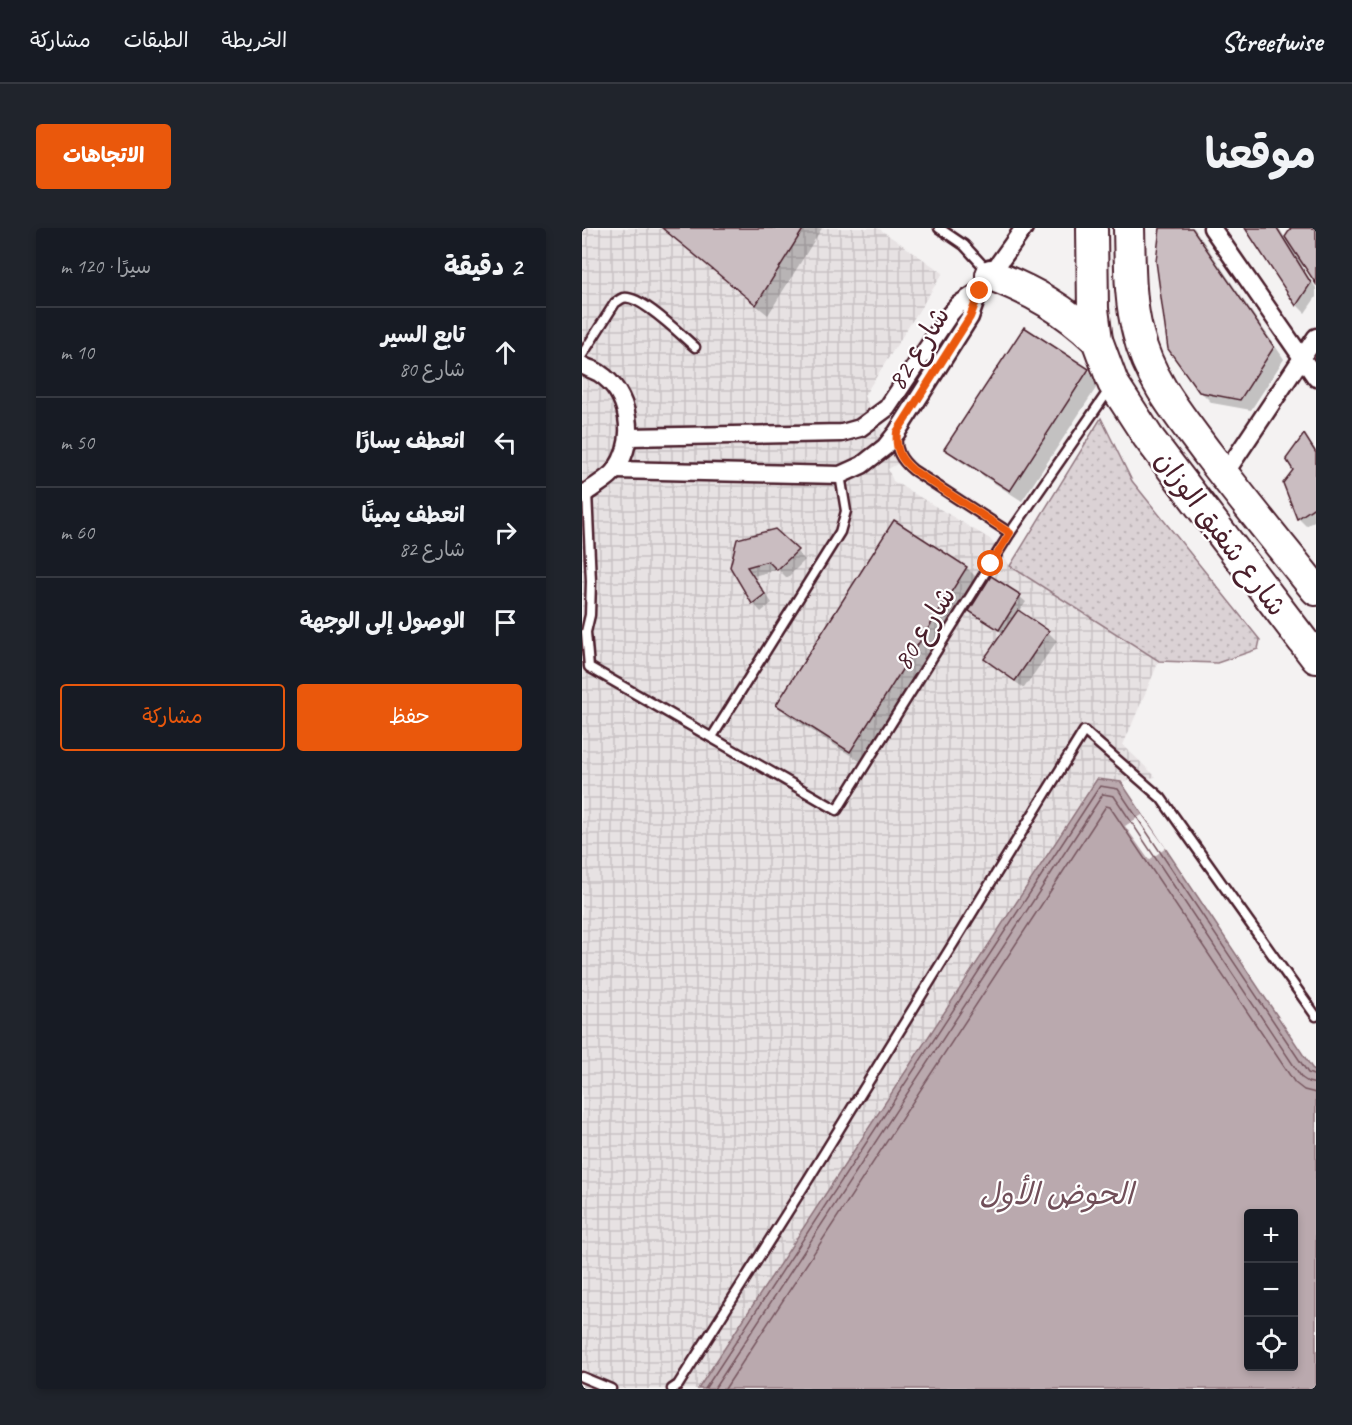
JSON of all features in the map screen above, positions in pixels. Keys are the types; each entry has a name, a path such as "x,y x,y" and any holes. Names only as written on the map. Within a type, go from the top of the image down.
{"highway":[{"path":"1092,228 1093,309 1097,340"},
{"name":"شارع شفيق الوزان","path":"1129,228 1132,294 1138,333 1148,363 1166,398 1316,590"},
{"path":"985,283 1021,286 1074,319 1097,340"},
{"name":"شارع شفيق الوزان","path":"1097,340 1113,383 1148,437 1316,658"}],"street":[{"name":"شارع 82","path":"840,475 862,465 885,447 897,432 970,317 985,283 1024,228"},
{"path":"1212,228 1316,378"},
{"name":"شارع 82","path":"628,437 842,433 860,428 887,408 950,314 985,283"},
{"path":"1224,475 1316,337"},
{"path":"582,365 599,373 617,390 627,412 628,437 624,454 615,471 585,493"},
{"path":"887,408 897,432"},
{"path":"615,471 840,475"}],"lane":[{"path":"939,228 964,245 985,283"},
{"path":"582,355 615,303 623,298 632,298 642,303 695,347"},
{"name":"شارع 80","path":"712,737 837,810 1010,533 1113,383"},
{"path":"897,432 898,454 904,463 1010,533"},
{"path":"585,493 591,581 590,615 584,628 585,667 712,737 840,532 846,511 840,475"},
{"path":"672,1389 678,1385 815,1168 1084,731 1161,798 1316,1016"},
{"path":"582,1377 611,1389"}],"shaded area":[{"path":"582,228 662,228 756,305 804,228 878,228 943,273 864,396 899,463 888,469 893,481 990,539 1010,566 1159,661 1123,745 1156,777 1121,782 1096,779 698,1389 582,1389"},
{"path":"1101,418 1132,481 1260,640 1258,649 1217,663 1159,661 1010,566"}],"water":[{"name":"الحوض الأول","path":"1097,779 1121,782 1316,1074 1316,1389 698,1389"}],"pier":[{"path":"1142,815 1166,848 1149,860 1125,826"}],"building":[{"path":"662,228 804,228 756,305"},
{"path":"1160,228 1192,228 1274,347 1240,400 1199,392 1168,349 1156,261"},
{"path":"1245,228 1277,228 1311,283 1296,306"},
{"path":"1291,228 1316,228 1316,284 1285,237"},
{"path":"1024,327 1089,369 1010,491 944,449"},
{"path":"1304,434 1316,453 1316,506 1297,519 1283,483 1293,470 1286,459"},
{"path":"894,520 967,567 850,752 776,705"},
{"path":"775,529 798,550 777,570 768,561 747,567 765,594 752,604 730,567 737,539"},
{"path":"991,576 1021,595 999,630 969,611"},
{"path":"1018,610 1049,631 1015,681 984,659"}],"route":[{"path":"980,291 970,317 897,432 896,443 898,454 904,463 1010,533 991,564"}]}
